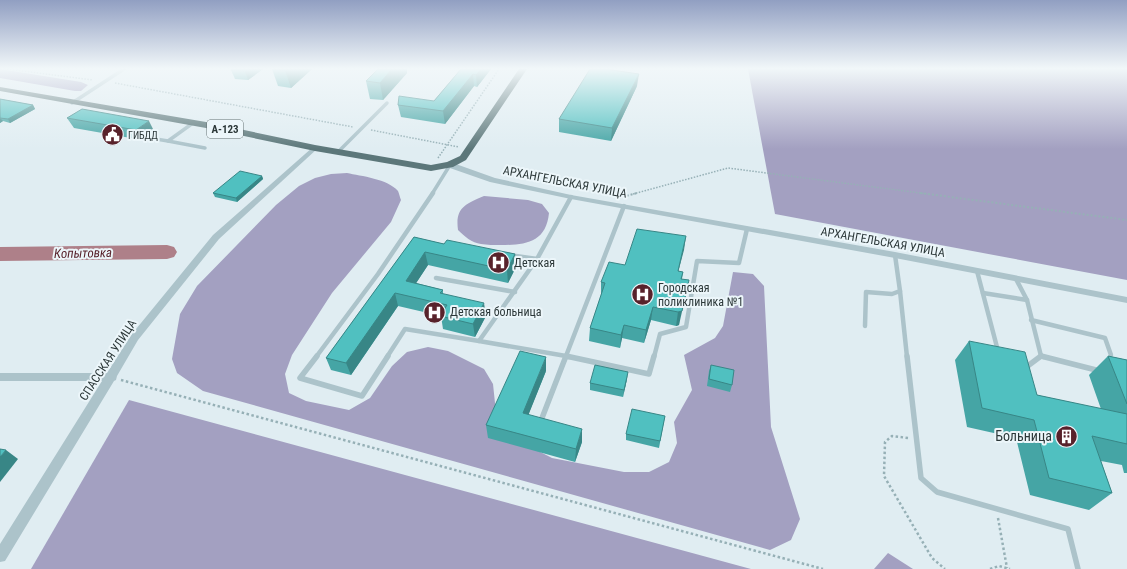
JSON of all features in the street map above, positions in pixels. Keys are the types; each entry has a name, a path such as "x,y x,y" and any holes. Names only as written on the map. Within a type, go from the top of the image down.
{"main road":[{"name":"АРХАНГЕЛЬСКАЯ УЛИЦА","path":"34,96 193,123 315,148 431,168 450,166"},
{"path":"450,166 463,158 505,96"}],"street":[{"name":"СПАССКАЯ УЛИЦА","path":"0,556 112,377 135,337 216,237 315,148"},
{"name":"АРХАНГЕЛЬСКАЯ УЛИЦА","path":"450,166 493,180 571,198 624,206 895,255 1127,300"},
{"path":"0,378 112,377"}],"lane":[{"path":"72,103 83,96"},
{"path":"338,152 387,103"},
{"path":"168,141 193,123"},
{"path":"150,138 205,148"},
{"path":"450,166 403,241 300,378 362,396 405,329 566,356 649,374 660,334 686,327 697,261 739,263 747,229"},
{"path":"479,341 537,259 571,198"},
{"path":"542,418 624,206"},
{"path":"403,241 410,242"},
{"path":"505,255 537,259"},
{"path":"895,255 921,478 937,492 1068,529 1078,569"},
{"path":"977,271 999,354"},
{"path":"436,278 514,292"},
{"path":"1016,279 1027,300 1041,356"},
{"path":"865,326 866,292 892,294 900,291"},
{"path":"983,293 1027,300"},
{"path":"1031,320 1105,338 1111,355"},
{"path":"1020,365 1026,369 1041,356"},
{"path":"1041,356 1102,371"}],"path":[{"path":"185,96 470,149"},
{"path":"431,168 481,96"},
{"path":"601,202 728,168 1127,220"},
{"path":"112,377 822,569"},
{"path":"917,440 892,436 885,442 884,476 932,558 945,569"},
{"path":"990,569 999,566 1009,568 996,509"}],"shaded area":[{"path":"753,96 1127,96 1127,280 775,214"},
{"path":"347,173 381,181 394,187 398,191 401,200 391,222 332,293 292,355 285,374 289,393 306,401 349,410 370,398 392,366 407,352 428,347 448,351 484,369 493,384 497,422 511,437 552,458 624,472 649,472 669,462 677,443 674,422 692,390 684,355 715,338 723,326 733,272 753,274 764,286 771,427 800,519 791,540 770,550 203,391 177,373 172,359 180,314 197,286 276,205 299,186 315,178 331,174"},
{"path":"484,196 528,200 542,204 549,213 544,231 533,240 526,243 486,245 471,241 458,230 458,217 460,212 467,204"},
{"path":"129,400 751,569 31,569"},
{"path":"888,553 913,569 874,569"}],"building":[{"path":"399,96 434,101 439,96 456,96 443,111 398,105"},
{"path":"574,96 628,96 612,128 559,119"},
{"path":"0,99 33,105 8,119 0,118"},
{"path":"82,109 149,121 136,130 67,118"},
{"path":"240,171 262,176 236,198 213,193"},
{"name":"Городская поликлиника №1","path":"637,229 686,236 678,271 683,272 681,279 689,280 682,311 678,312 653,307 646,330 624,325 621,335 590,328 605,283 601,282 609,262 625,265"},
{"path":"414,237 444,244 447,240 515,254 507,270 425,252 406,281 443,290 440,293 484,303 473,324 440,316 447,305 395,293 346,363 326,358"},
{"path":"969,341 1025,352 1037,395 1127,414 1127,444 1092,436 1112,493 1049,478 1034,420 982,408"},
{"path":"520,351 546,357 523,413 582,429 576,449 486,425"},
{"path":"1108,356 1127,360 1127,404"},
{"path":"595,365 628,372 624,390 590,383"},
{"path":"711,365 734,370 732,385 709,379"},
{"path":"632,409 665,416 660,441 626,434"},
{"path":"0,449 6,450 0,457"}],"waterway":[{"name":"Копытовка","path":"0,254 167,252"}],"place":[{"name":"ГИБДД","path":"112,135"},
{"name":"Детская","path":"499,263"},
{"name":"Городская поликлиника №1","path":"643,295"},
{"name":"Детская больница","path":"435,312"},
{"name":"Больница","path":"1067,436"}]}
